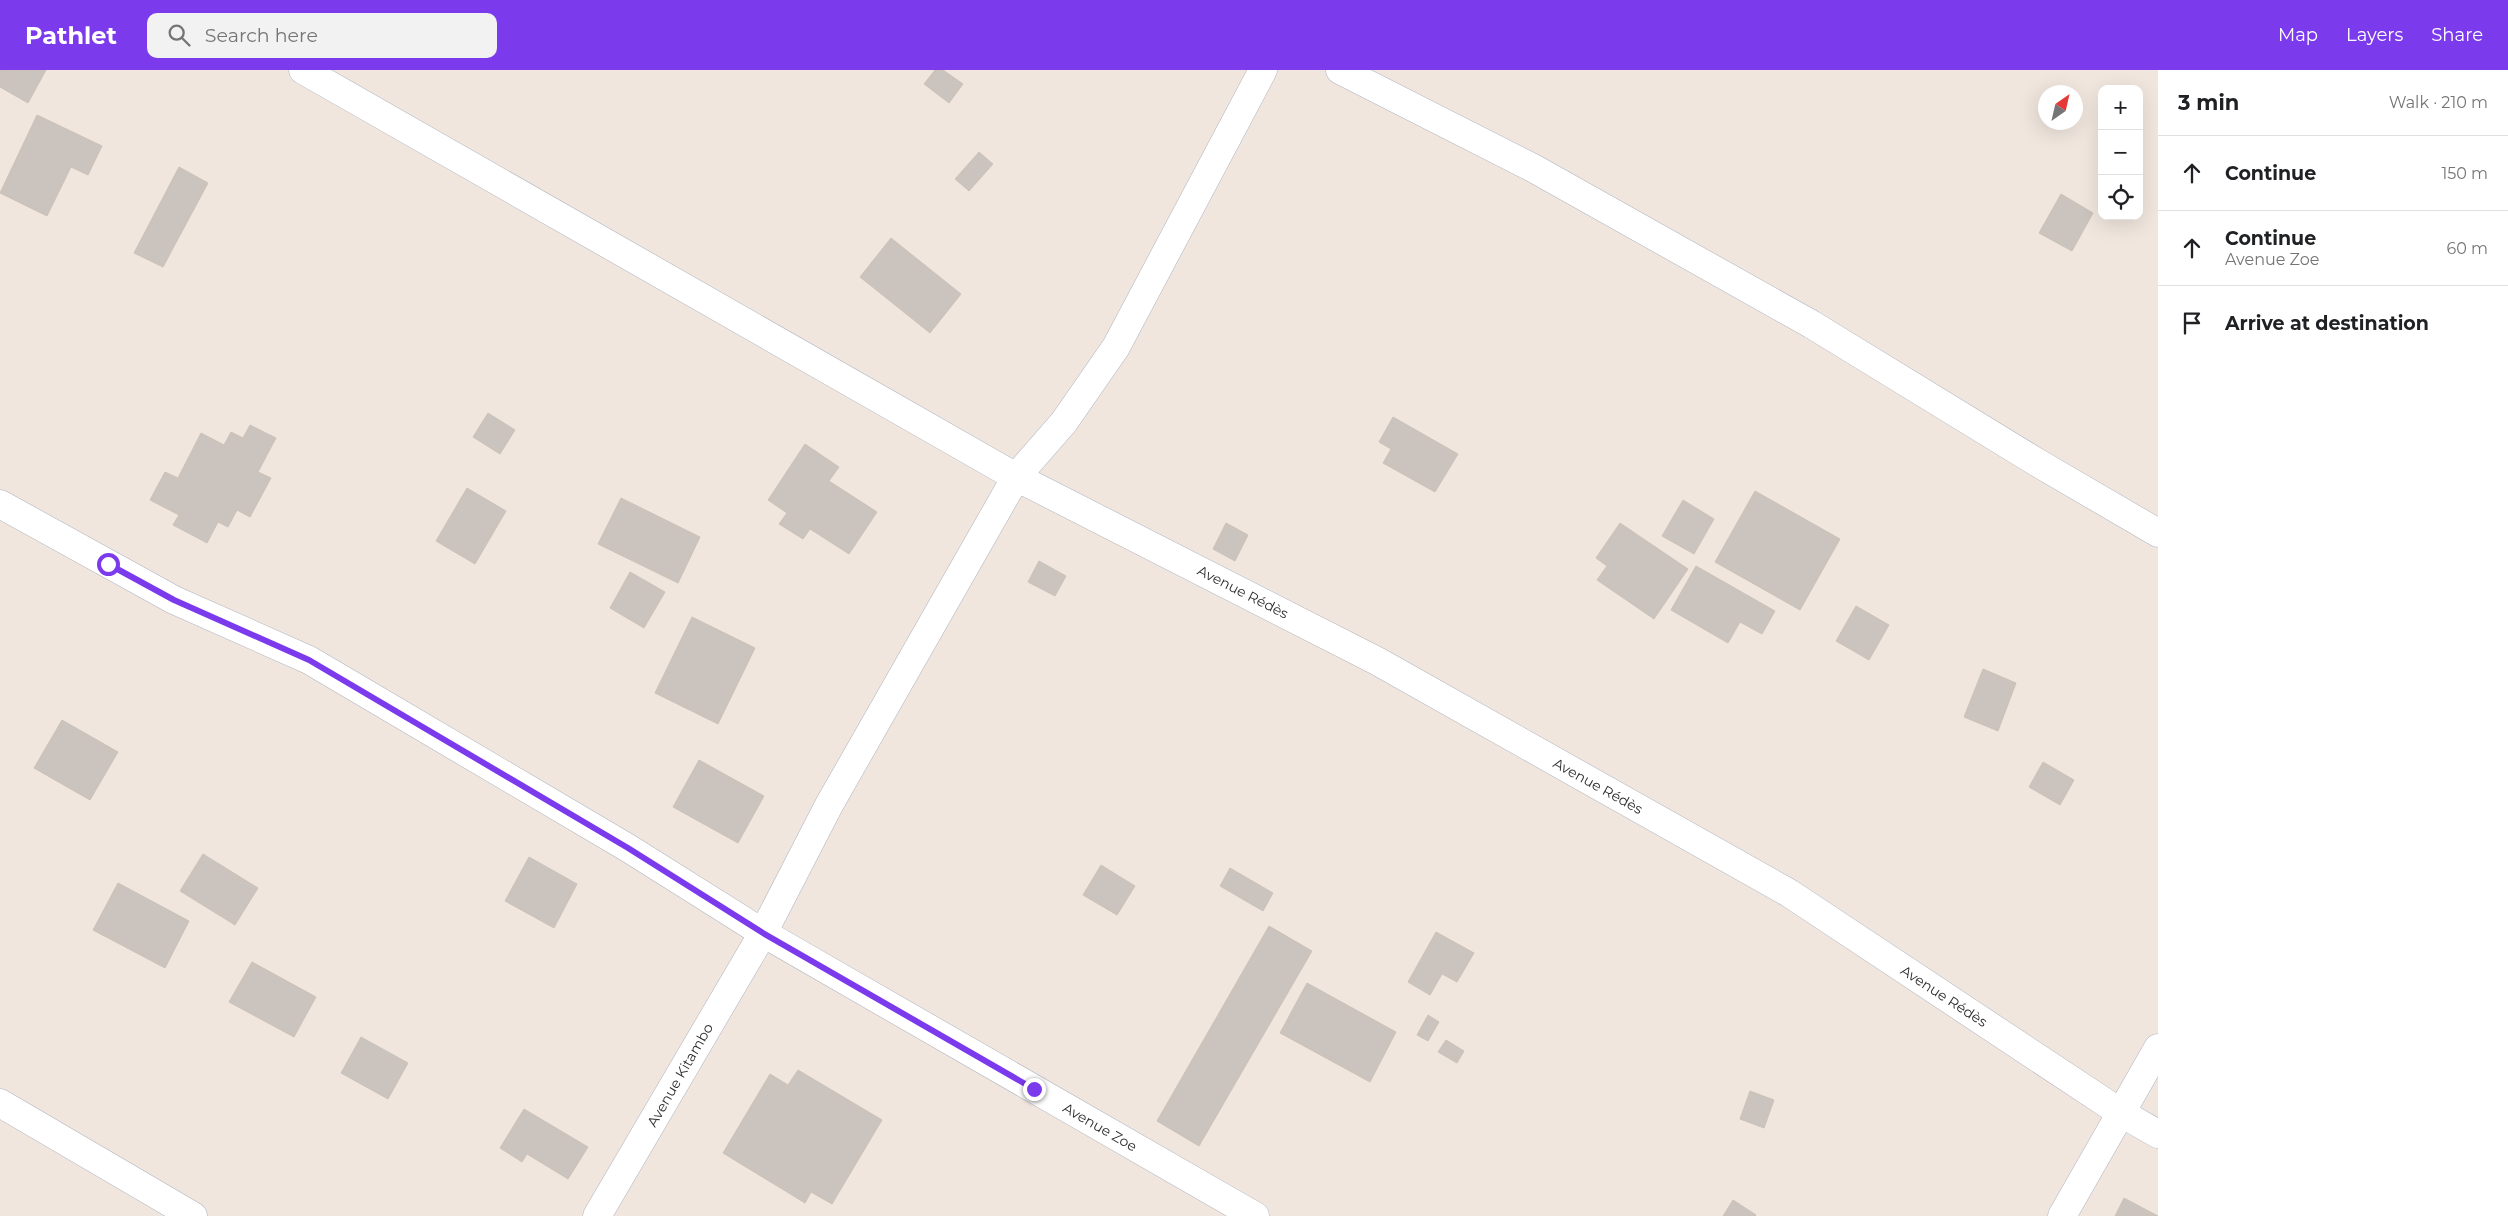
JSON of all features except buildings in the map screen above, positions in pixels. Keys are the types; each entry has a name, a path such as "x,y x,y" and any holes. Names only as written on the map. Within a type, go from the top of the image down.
{"street":[{"name":"Avenue Rédès","path":"303,70 1016,477 1377,661 1789,894 2121,1113 2158,1134"},
{"name":"Avenue Kitambo","path":"598,1216 763,933 829,805 1016,477 1064,422 1116,347 1263,70"},
{"path":"1340,70 1534,168 1811,324 2038,463 2158,533"},
{"name":"Avenue Zoe","path":"0,504 174,600 309,660 628,848 763,933 1255,1216"},
{"path":"2062,1216 2158,1048"},
{"path":"0,1103 194,1216"}],"route":[{"path":"108,564 174,600 309,660 628,848 763,933 1034,1089"}]}
